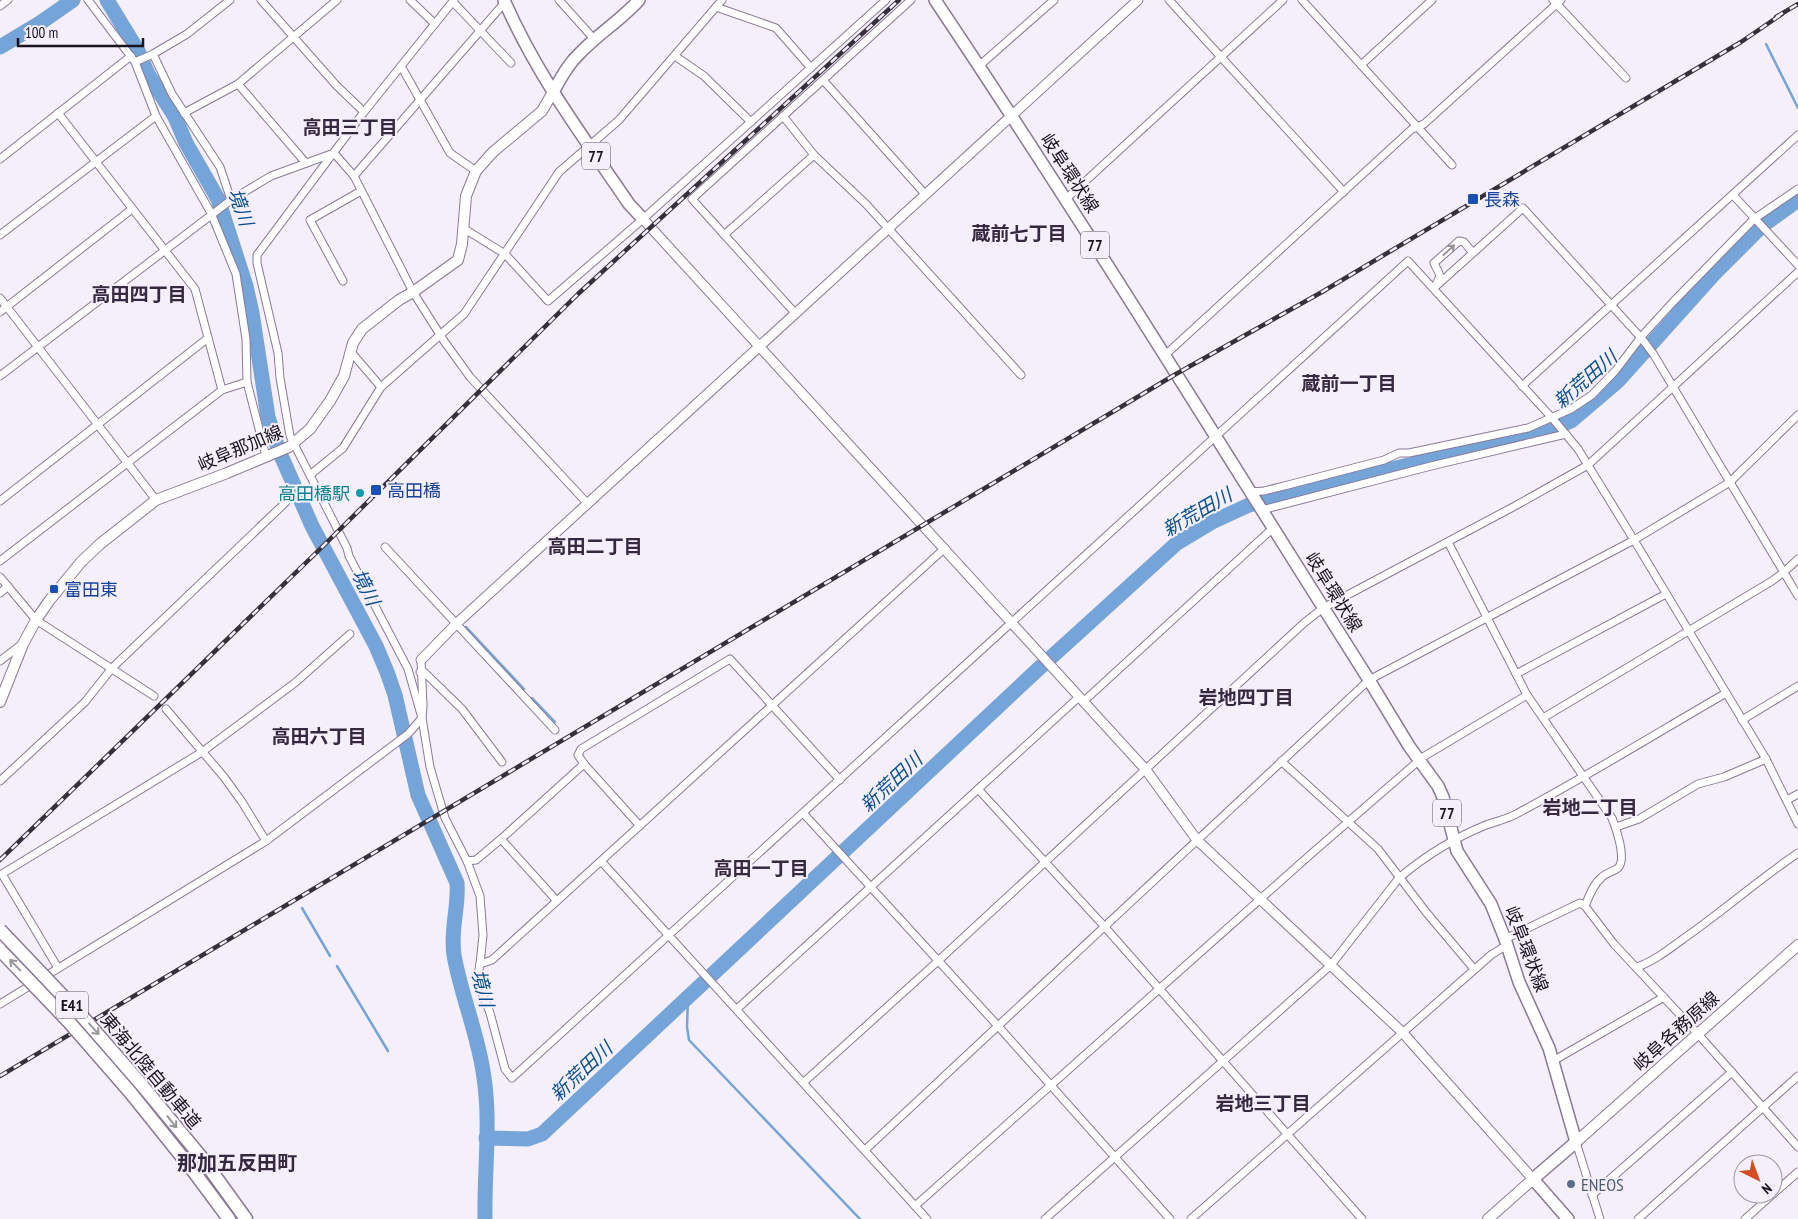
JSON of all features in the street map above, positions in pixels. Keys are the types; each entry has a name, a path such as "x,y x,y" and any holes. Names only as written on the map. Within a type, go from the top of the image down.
{"highway":[{"name":"東海北陸自動車道","path":"0,930 81,1015 141,1084 202,1158 246,1219"},
{"name":"東海北陸自動車道","path":"0,950 69,1022 130,1092 229,1219"}],"main road":[{"path":"553,92 571,62 639,0"},
{"name":"岐阜環状線","path":"935,0 1012,115 1216,435 1418,761 1438,786 1443,797 1457,851 1491,904 1519,982 1549,1048 1576,1142"},
{"name":"77","path":"505,1 524,44 553,92 629,204 642,219"},
{"name":"岐阜那加線","path":"0,702 22,644 36,620 81,562 118,529 156,500 227,473 291,445 314,423 330,401 344,376 353,343 362,329 399,300 414,292 458,260 462,244 466,196 476,171 494,152 542,111 553,92"},
{"name":"岐阜各務原線","path":"1576,1142 1798,945"},
{"path":"1488,1219 1576,1142"},
{"path":"1533,1179 1568,1219"}],"street":[{"path":"0,6 8,0"},
{"path":"88,0 133,59 156,116 212,213 236,274 246,339 247,382 269,455"},
{"path":"0,159 58,113 133,59 152,54 187,34 230,0"},
{"path":"261,0 336,85 364,112"},
{"path":"184,113 238,84 337,0"},
{"path":"410,0 435,24"},
{"path":"559,0 594,39"},
{"path":"310,474 343,448 381,387 464,314 559,172 619,120 722,0"},
{"path":"463,228 505,254 548,301 886,0"},
{"path":"796,313 692,199 910,0"},
{"path":"979,66 1054,0"},
{"path":"0,1004 266,841 392,747 417,725 422,718 423,706 420,672 421,660 456,624 1138,0"},
{"path":"1169,0 1344,192"},
{"path":"1066,199 1283,0"},
{"path":"1302,0 1452,165"},
{"path":"1361,65 1432,0"},
{"path":"510,64 454,1 364,112 257,255 257,263 278,353 280,378 291,445 310,474 347,548 372,604 408,669 422,718 430,767 445,818 467,861 480,896 483,935 477,980 490,1013 505,1069 512,1078 1408,261 1565,432 1588,465 1766,759 1798,824"},
{"path":"354,176 505,1"},
{"path":"1164,356 1412,129 1424,124 1557,1 1626,78"},
{"path":"716,7 776,28 811,68"},
{"path":"152,54 172,94 220,166 231,200"},
{"path":"675,56 704,76 751,122"},
{"path":"401,66 450,153 476,171"},
{"path":"823,80 925,194"},
{"path":"238,84 305,162"},
{"path":"58,113 195,289 222,390"},
{"path":"0,236 95,161 156,116"},
{"path":"783,116 814,155 866,204 1021,376"},
{"path":"1522,386 1798,135"},
{"path":"0,376 164,249 231,200 271,176 334,153"},
{"path":"334,153 354,176 414,292 441,336 470,377 587,504"},
{"path":"724,235 814,155"},
{"path":"1251,492 1280,487 1375,462 1398,453 1436,448 1528,428 1571,409 1592,395 1642,339 1755,220 1798,189"},
{"path":"343,281 310,220 361,191"},
{"path":"1733,195 1798,265"},
{"path":"1434,288 1523,208 1611,304 1654,355 1798,596"},
{"path":"0,312 132,209"},
{"path":"642,219 1146,770 1197,840 1402,1032 1533,1179"},
{"path":"1434,288 1440,276 1440,271 1434,263 1459,241 1464,242 1473,252"},
{"path":"804,1082 1304,623 1323,608 1588,465 1798,272"},
{"path":"0,298 156,500"},
{"path":"0,502 208,338"},
{"path":"351,352 381,387"},
{"path":"0,561 222,390 247,382"},
{"path":"865,1150 1369,680 1634,540 1730,482 1798,415"},
{"path":"1262,510 1565,432"},
{"path":"0,781 85,702 112,668 286,502"},
{"path":"737,1009 978,789 1273,528"},
{"path":"1448,542 1527,695 1584,776 1616,827 1622,860 1619,867 1598,881 1585,906"},
{"path":"385,546 555,730"},
{"path":"480,964 492,960 944,548"},
{"path":"1543,718 1784,572 1798,559"},
{"path":"0,577 36,620 154,696"},
{"path":"0,593 8,586"},
{"path":"1516,674 1666,594"},
{"path":"58,968 2,874 202,752 296,682 350,634"},
{"path":"0,661 22,644"},
{"path":"640,826 584,764 578,755 581,749 730,659 840,780"},
{"path":"420,672 424,672 462,709 502,762"},
{"path":"1742,720 1798,686"},
{"path":"1045,1219 1331,965 1398,878 1412,866 1453,840 1487,825 1514,816 1562,790 1726,693"},
{"path":"915,1206 1418,761 1527,695"},
{"path":"166,709 224,777 266,841"},
{"path":"1616,827 1639,819 1698,784 1766,759"},
{"path":"1282,761 1378,849 1398,878 1474,969"},
{"path":"467,861 476,860 584,764"},
{"path":"978,789 1104,926 1362,1219"},
{"path":"1787,800 1798,794"},
{"path":"803,813 998,1026 1170,1219"},
{"path":"501,839 557,901"},
{"path":"1636,967 1652,961 1692,934 1798,853"},
{"path":"601,861 927,1219"},
{"path":"1192,1219 1506,942 1580,903 1585,906 1614,944 1698,1034 1798,1147"},
{"path":"1553,1061 1664,997"},
{"path":"1592,1195 1732,1072"},
{"path":"1638,1219 1798,1076"},
{"path":"1576,1142 1600,1219"},
{"path":"1783,1185 1798,1172"},
{"path":"1745,1219 1762,1204"}],"waterway":[{"path":"0,47 73,0"},
{"name":"境川","path":"107,0 138,51 148,74 175,117 186,143 218,199 246,286 268,417 279,451 312,526 376,646 387,672 395,695 418,795 457,883 453,937 454,955 482,1062 486,1095 485,1219"},
{"path":"1766,44 1798,108"},
{"name":"新荒田川","path":"486,1138 528,1139 542,1134 1035,672 1177,543 1212,522 1249,505 1400,467 1539,435 1571,421 1618,381 1714,274 1762,226 1798,200"},
{"path":"466,627 524,689"},
{"path":"532,698 555,722"},
{"path":"302,908 330,956"},
{"path":"337,966 388,1051"},
{"name":"新荒田川","path":"688,998 687,1027 689,1040 860,1219"}],"railway":[{"path":"0,860 318,551 578,294 899,0"},
{"path":"1776,17 1798,4"},
{"path":"0,1076 1176,374 1322,292 1741,42 1782,14"}],"place":[{"name":"長森","path":"1473,199"},
{"name":"高田橋","path":"376,490"},
{"name":"高田橋駅","path":"360,493"},
{"name":"富田東","path":"54,589"},
{"name":"ENEOS","path":"1571,1184"}],"district":[{"name":"高田三丁目","path":"350,127"},
{"name":"蔵前七丁目","path":"1019,233"},
{"name":"高田四丁目","path":"139,294"},
{"name":"蔵前一丁目","path":"1349,383"},
{"name":"高田二丁目","path":"595,546"},
{"name":"岩地四丁目","path":"1246,697"},
{"name":"高田六丁目","path":"319,736"},
{"name":"岩地二丁目","path":"1590,807"},
{"name":"高田一丁目","path":"761,868"},
{"name":"岩地三丁目","path":"1263,1103"},
{"name":"那加五反田町","path":"237,1163"}]}
